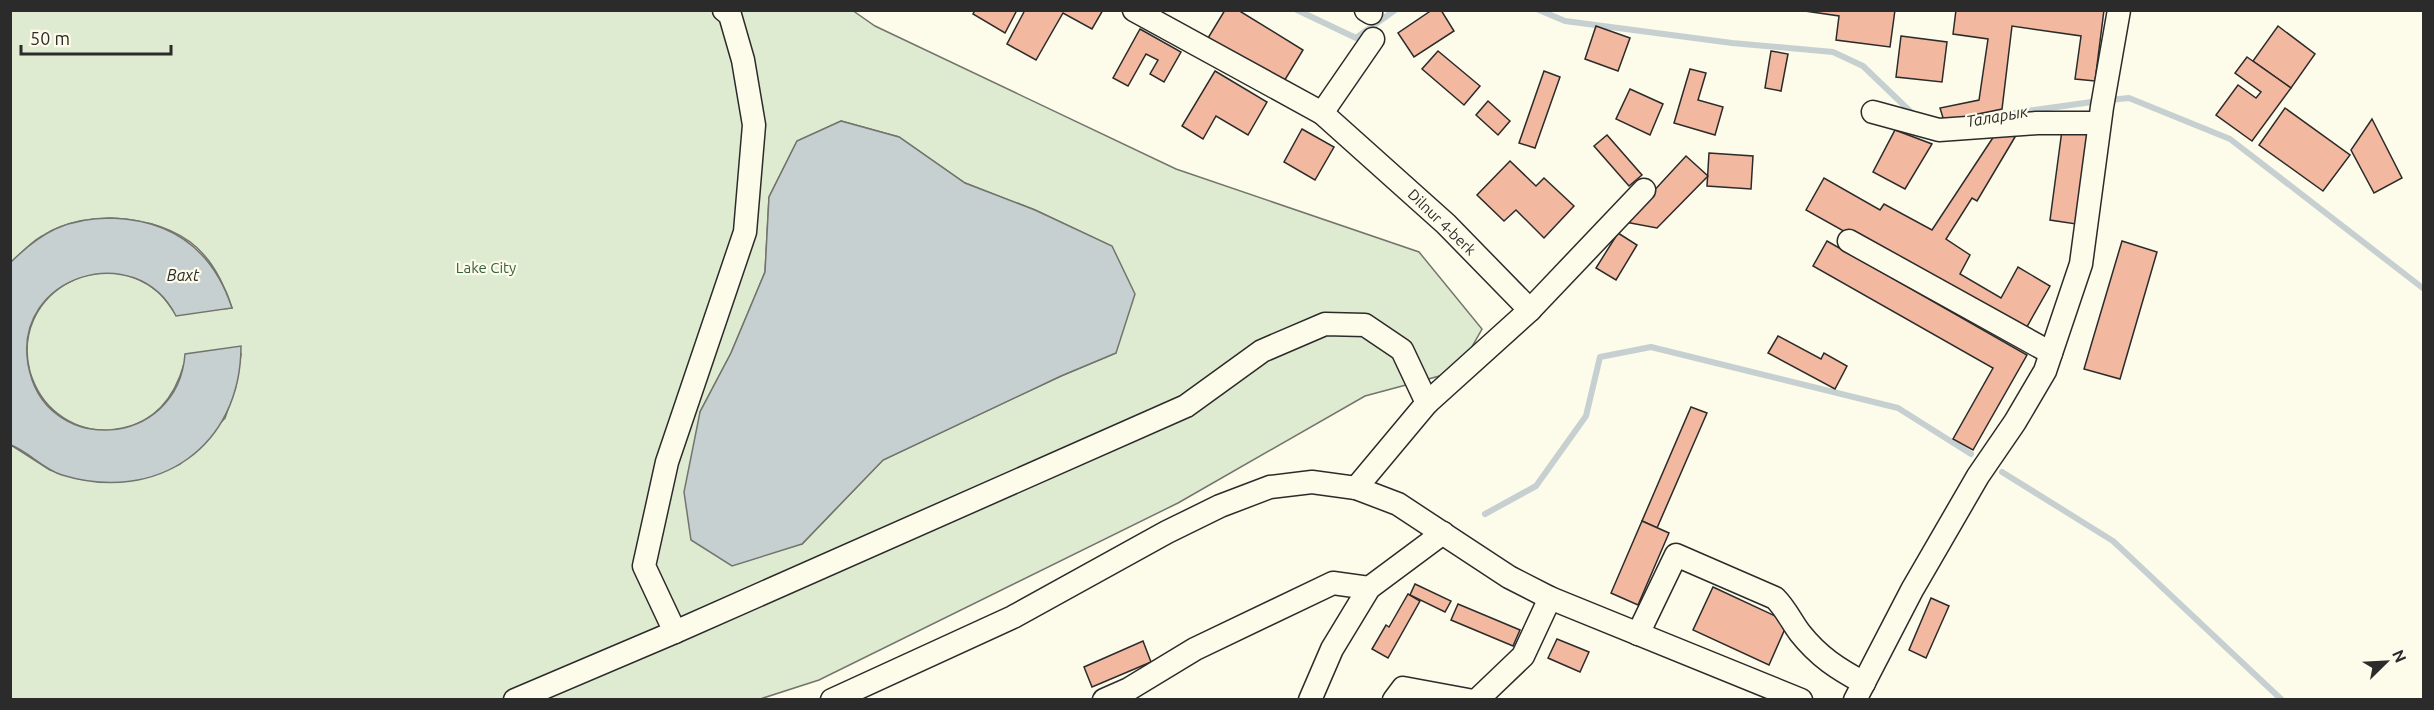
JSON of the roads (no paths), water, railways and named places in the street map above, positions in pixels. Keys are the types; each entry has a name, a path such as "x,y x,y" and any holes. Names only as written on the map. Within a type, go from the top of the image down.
{"street":[{"path":"675,632 644,566 667,462 744,232 754,125 743,60 730,15 724,10"},
{"name":"Dilnur 4-berk","path":"1134,10 1322,113 1446,224 1530,310"},
{"path":"1638,634 1676,555 1775,598 1787,610 1799,632 1828,663 1860,691 1911,590 1978,476 2015,422 2039,381 2051,353 2081,264 2102,107 2119,10"},
{"path":"1322,113 1373,39"},
{"path":"1873,112 1939,130 2037,123 2102,107"},
{"path":"1356,488 1427,403 1530,310 1644,190"},
{"path":"1849,241 2051,353"},
{"path":"514,699 675,632 1186,406 1262,351 1325,324 1365,326 1402,350 1427,403"},
{"path":"832,699 1013,616 1167,532 1220,506 1270,488 1312,483 1356,488 1398,504 1509,577 1550,598 1801,699"},
{"path":"1310,699 1332,649 1369,588 1443,534"},
{"path":"1104,699 1132,694 1195,649 1333,583 1369,588"},
{"path":"1477,699 1523,656 1550,598"},
{"path":"1394,699 1403,688 1468,699"}],"water":[{"path":"841,121 899,137 965,183 1035,210 1112,246 1135,294 1116,353 1061,376 883,460 802,544 732,566 691,540 684,492 700,412 731,353 765,272 769,197 797,141"},
{"name":"Baхt","path":"111,218 153,225 172,232 188,242 214,270 232,308 176,316 158,292 134,278 108,273 81,277 58,289 39,308 28,333 28,364 39,394 58,415 83,427 110,430 136,424 160,409 177,386 185,354 241,346 237,382 226,413 209,439 187,459 160,474 130,481 97,482 55,472 11,445 10,263 33,243 56,229 81,221"}],"waterway":[{"name":"Таларык","path":"1297,10 1356,38 1395,10"},
{"name":"Таларык","path":"1539,10 1565,21 1732,43 1833,52 1863,66 1914,115"},
{"name":"Таларык","path":"2109,100 2129,98 2230,139 2424,289"},
{"name":"Таларык","path":"1999,115 2099,101"},
{"path":"1485,514 1536,486 1586,416 1600,357 1651,347 1898,408 1971,454"},
{"path":"2002,472 2113,541 2282,700"}],"park label":[{"name":"Lake City","path":"486,267"}]}
